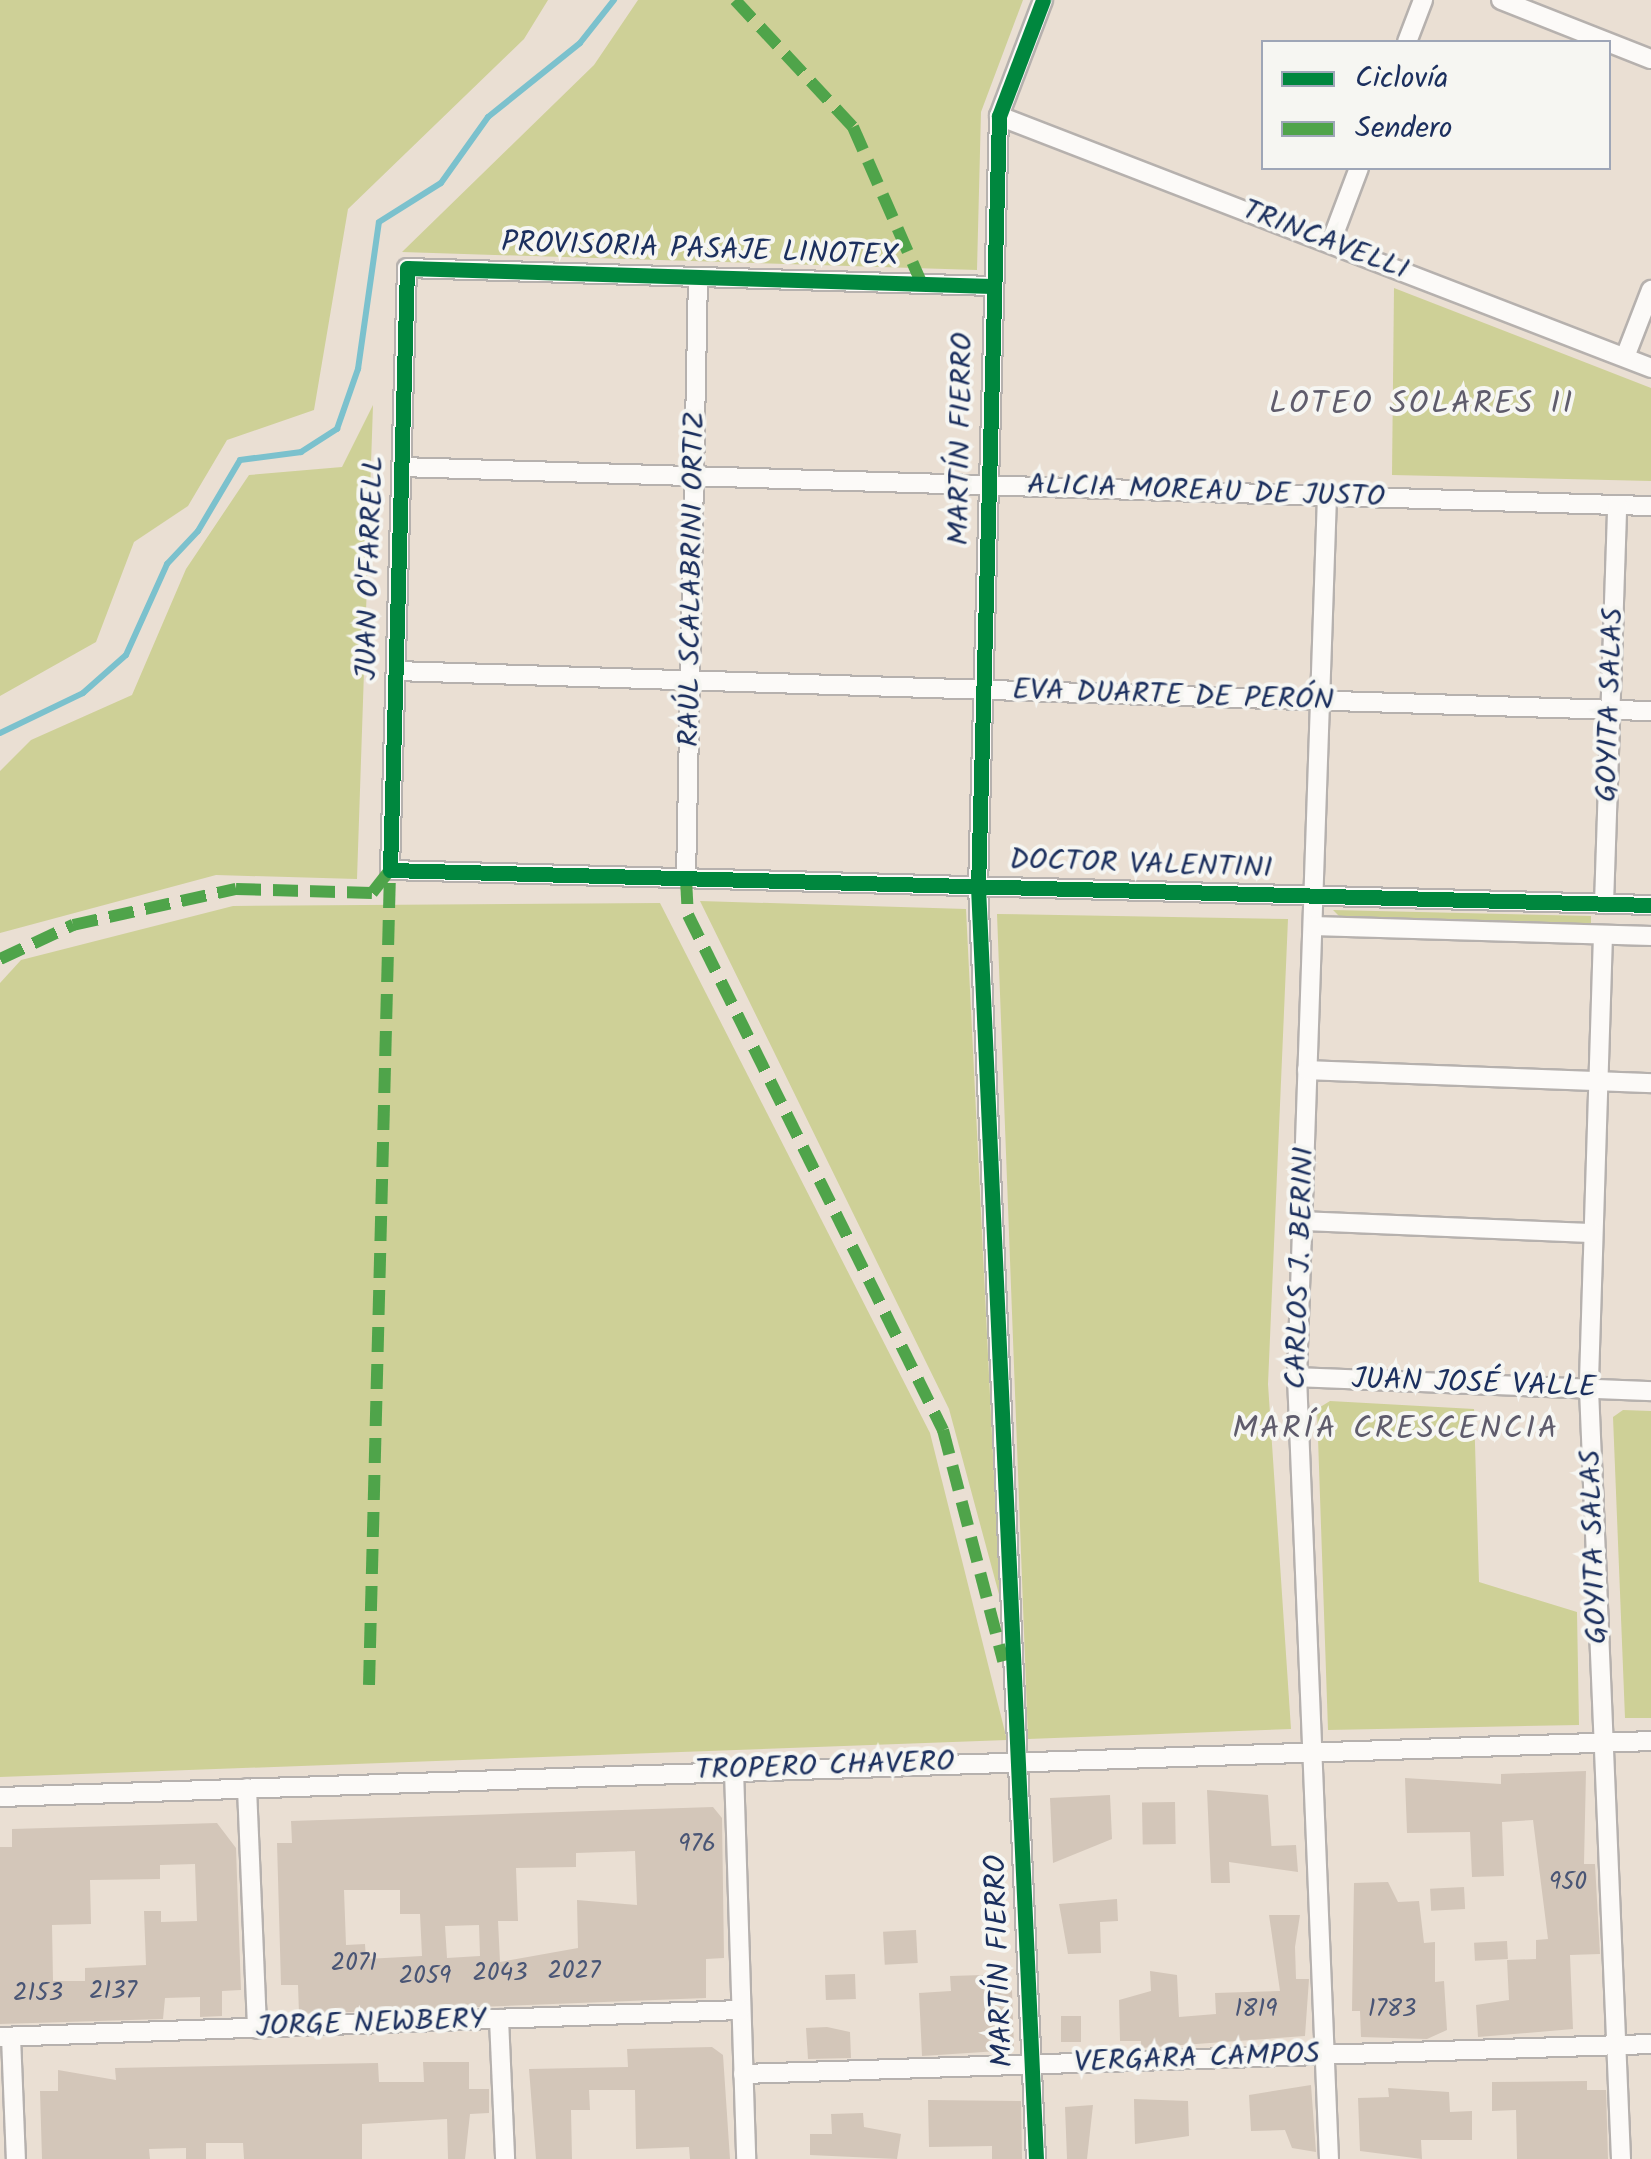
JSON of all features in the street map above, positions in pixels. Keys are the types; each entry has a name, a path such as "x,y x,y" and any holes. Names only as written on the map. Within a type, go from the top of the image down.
{"street":[{"name":"MARTÍN FIERRO","path":"1036,2159 978,888 999,116 1043,0"},
{"path":"1408,40 1423,0"},
{"path":"1501,0 1603,40"},
{"path":"1611,43 1651,59"},
{"name":"TRINCAVELLI","path":"999,116 1651,368"},
{"path":"1331,242 1358,170"},
{"name":"PROVISORIA PASAJE LINOTEX","path":"407,268 992,286"},
{"name":"JUAN O'FARRELL","path":"390,870 407,268"},
{"name":"RAÚL SCALABRINI ORTIZ","path":"686,879 698,278"},
{"path":"1625,358 1651,290"},
{"name":"ALICIA MOREAU DE JUSTO","path":"401,467 1651,506"},
{"name":"CARLOS J. BERINI","path":"1327,496 1297,1377 1329,2159"},
{"name":"GOYITA SALAS","path":"1604,904 1616,505"},
{"name":"EVA DUARTE DE PERÓN","path":"396,671 1651,711"},
{"name":"DOCTOR VALENTINI","path":"390,870 1651,906"},
{"path":"1313,926 1651,936"},
{"name":"GOYITA SALAS","path":"1604,935 1589,1389 1622,2159"},
{"path":"1307,1070 1651,1083"},
{"path":"1302,1222 1593,1233"},
{"name":"JUAN JOSÉ VALLE","path":"1297,1377 1651,1391"},
{"name":"TROPERO CHAVERO","path":"0,1797 1651,1740"},
{"path":"734,1770 746,2159"},
{"path":"246,1788 256,2029"},
{"name":"JORGE NEWBERY","path":"6,2037 741,2010"},
{"path":"500,2019 504,2159"},
{"path":"6,2037 16,2159"},
{"name":"VERGARA CAMPOS","path":"743,2074 1651,2044"}],"green space":[{"path":"0,0 548,0 524,39 348,209 314,410 227,440 188,506 134,542 96,642 0,696"},
{"path":"638,0 1023,0 981,112 977,270 402,252 594,65"},
{"path":"1394,288 1651,388 1651,481 1392,475"},
{"path":"373,405 357,879 216,875 0,933 0,771 31,740 132,695 186,569 249,475 342,467"},
{"path":"700,901 966,909 1000,1598 949,1409"},
{"path":"660,903 930,1433 1007,1740 0,1777 0,983 21,960 233,906"},
{"path":"1333,910 1591,916 1591,924 1339,916"},
{"path":"997,914 1288,919 1268,1384 1291,1729 1028,1739"},
{"path":"1330,1401 1474,1409 1479,1582 1577,1612 1579,1725 1328,1730 1317,1409"},
{"path":"1623,1410 1651,1411 1651,1718 1625,1718 1613,1417"}],"building":[{"path":"1586,1771 1584,1864 1595,1864 1600,1954 1570,1955 1573,2029 1478,2037 1476,2005 1509,2000 1507,1960 1536,1959 1536,1940 1548,1939 1533,1820 1502,1822 1504,1876 1472,1877 1470,1832 1407,1833 1405,1778 1501,1784 1501,1774"},
{"path":"1207,1790 1268,1795 1271,1846 1296,1845 1298,1872 1229,1862 1230,1883 1211,1883"},
{"path":"1110,1795 1112,1839 1053,1863 1050,1798"},
{"path":"1175,1802 1176,1844 1143,1845 1142,1803"},
{"path":"713,1807 722,1818 724,1958 706,1959 706,1998 299,2014 298,1985 281,1985 277,1843 292,1843 291,1821","holes":["635,1851 637,1905 577,1900 578,1948 500,1962 498,1921 518,1921 516,1868 576,1867 576,1853","344,1890 400,1890 400,1914 420,1914 422,1956 366,1959 365,1944 346,1945","479,1925 480,1956 447,1958 445,1926"]},
{"path":"217,1823 236,1848 241,1990 222,1991 222,2016 200,2017 200,1997 165,1998 163,2019 0,2024 0,1847 12,1847 12,1829","holes":["195,1864 197,1921 161,1922 161,1911 144,1911 146,1965 85,1968 85,1981 53,1981 52,1925 91,1924 90,1880 160,1879 160,1865"]},
{"path":"1388,1882 1398,1902 1419,1901 1424,1943 1435,1942 1435,1982 1444,1981 1447,2030 1427,2039 1361,2037 1360,2011 1352,2011 1354,1883"},
{"path":"1464,1887 1465,1909 1431,1911 1430,1889"},
{"path":"1117,1899 1118,1921 1100,1922 1101,1953 1068,1954 1059,1904"},
{"path":"1269,1915 1300,1915 1296,1979 1309,1979 1305,2036 1141,2048 1141,2041 1120,2041 1119,2000 1151,1991 1150,1971 1177,1975 1179,2017 1216,2014 1215,1993 1280,1991"},
{"path":"916,1930 918,1963 885,1965 883,1932"},
{"path":"1507,1941 1508,1959 1475,1961 1474,1943"},
{"path":"855,1974 856,1999 826,2000 825,1975"},
{"path":"983,1975 983,1987 1012,1990 1014,2050 922,2056 919,1993 951,1991 950,1976"},
{"path":"1061,2016 1081,2016 1081,2042 1061,2042"},
{"path":"806,2028 850,2032 851,2058 808,2059"},
{"path":"712,2047 723,2055 730,2159 690,2159 689,2147 636,2149 635,2090 589,2090 590,2110 571,2110 572,2159 536,2159 529,2069 628,2067 627,2049"},
{"path":"423,2062 469,2062 469,2089 489,2089 489,2113 470,2114 465,2159 448,2159 447,2119 362,2124 362,2159 244,2159 243,2143 206,2143 206,2159 186,2159 186,2148 149,2149 150,2159 42,2159 40,2091 58,2091 58,2070 116,2080 115,2068 378,2063 379,2082 424,2082"},
{"path":"1587,2081 1587,2090 1606,2090 1608,2159 1517,2159 1516,2110 1492,2111 1492,2082"},
{"path":"1311,2085 1316,2152 1292,2148 1285,2130 1251,2131 1249,2095"},
{"path":"1388,2088 1449,2092 1450,2112 1472,2111 1472,2140 1421,2140 1422,2159 1360,2151 1358,2098 1389,2097"},
{"path":"1134,2099 1188,2101 1189,2136 1135,2144"},
{"path":"928,2100 1021,2101 1022,2159 992,2159 992,2146 929,2147"},
{"path":"1093,2105 1087,2159 1067,2159 1065,2107"},
{"path":"863,2113 864,2127 901,2134 897,2159 810,2155 810,2134 832,2134 831,2114"}],"waterway":[{"path":"0,733 83,693 126,655 167,564 198,531 240,460 301,452 337,429 358,369 379,222 441,183 488,117 580,43 614,0"}],"marked path":[{"path":"735,0 853,127 922,284"},
{"path":"0,959 73,925 236,889 372,893 390,870"},
{"path":"369,1685 390,870"},
{"path":"686,879 688,915 943,1430 1003,1661"}],"cycle path":[{"path":"1036,2159 978,888 999,116 1043,0"},
{"path":"992,286 407,268 390,870 1651,905"}],"district":[{"name":"LOTEO SOLARES II","path":"1422,405"},
{"name":"MARÍA CRESCENCIA","path":"1396,1430"}]}
